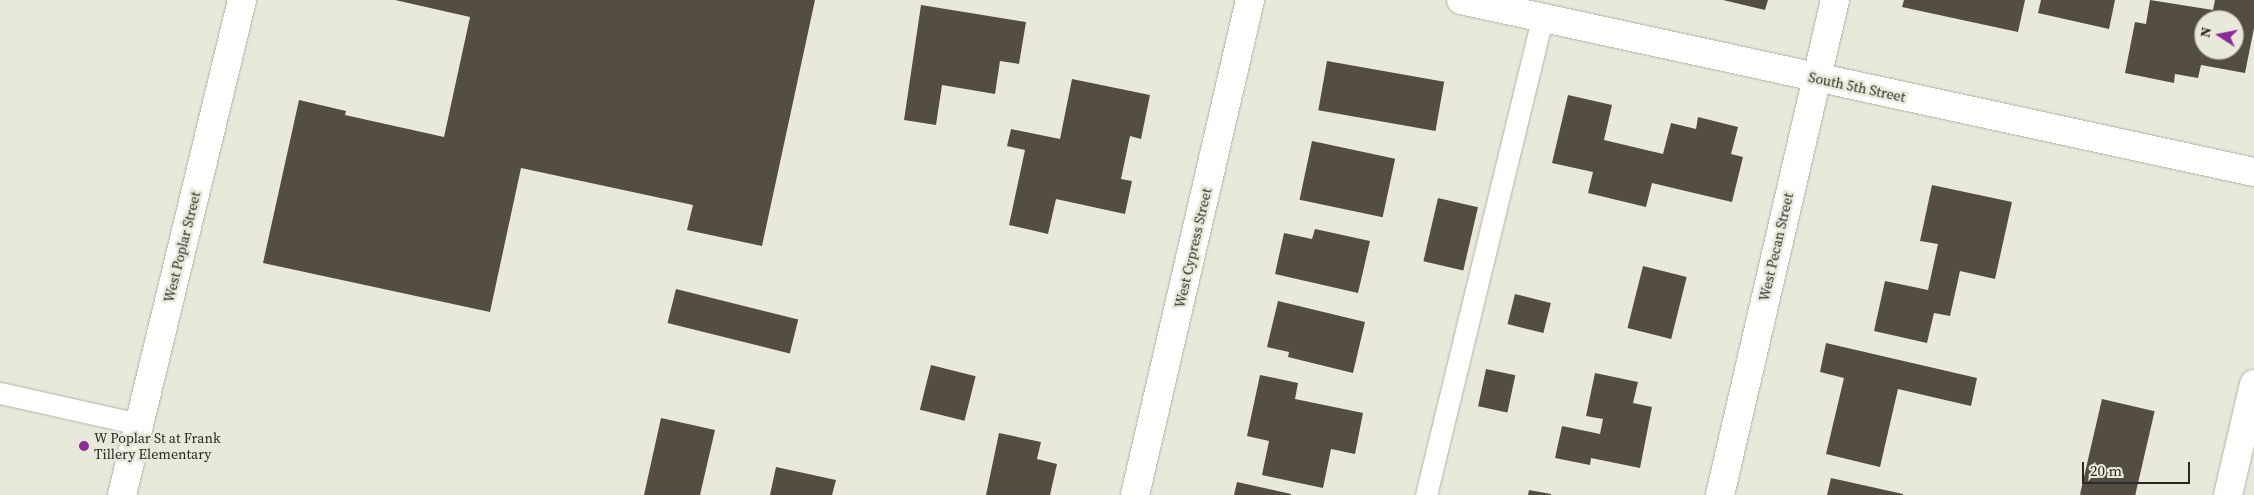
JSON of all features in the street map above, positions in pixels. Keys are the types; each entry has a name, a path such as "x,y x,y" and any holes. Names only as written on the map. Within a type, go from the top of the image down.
{"street":[{"name":"West Poplar Street","path":"122,495 242,0"},
{"name":"West Cypress Street","path":"1135,495 1250,0"},
{"name":"South 5th Street","path":"1461,0 2254,172"},
{"name":"West Pecan Street","path":"1720,495 1815,78 1835,0"},
{"path":"2228,495 2254,384"}],"lane":[{"path":"1426,495 1542,18"},
{"path":"0,393 139,424"}],"building":[{"path":"395,0 815,0 762,246 687,230 693,205 521,168 490,312 263,263 299,100 346,111 345,115 444,137 470,17"},
{"path":"1723,0 1768,0 1765,10"},
{"path":"1904,0 2025,0 2018,32 1902,7"},
{"path":"2041,0 2115,0 2109,29 2038,13"},
{"path":"2150,0 2213,10 2215,0 2254,0 2254,28 2245,73 2201,65 2198,78 2175,74 2174,83 2125,73 2135,22 2146,24"},
{"path":"921,5 1026,22 1019,64 1000,61 995,94 942,85 936,125 904,120"},
{"path":"1327,61 1444,82 1436,131 1318,110"},
{"path":"1072,79 1150,95 1141,139 1130,136 1121,179 1132,181 1125,214 1056,199 1048,234 1009,225 1025,150 1007,146 1011,129 1060,139"},
{"path":"1568,95 1612,105 1604,140 1663,154 1671,123 1696,129 1698,117 1738,127 1731,154 1743,157 1732,202 1652,183 1646,207 1588,193 1593,172 1552,163"},
{"path":"1312,141 1395,159 1383,217 1300,200"},
{"path":"1932,185 2012,202 1995,279 1960,271 1950,316 1934,313 1927,343 1874,331 1885,281 1928,290 1938,244 1920,241"},
{"path":"1438,198 1478,207 1463,271 1423,261"},
{"path":"1315,229 1370,241 1358,293 1275,274 1284,233 1312,239"},
{"path":"1643,266 1687,277 1671,339 1628,328"},
{"path":"676,289 798,319 790,353 668,323"},
{"path":"1515,294 1551,303 1543,333 1508,324"},
{"path":"1278,301 1365,322 1353,373 1288,357 1289,352 1267,347"},
{"path":"1826,343 1977,378 1971,406 1898,389 1880,467 1826,454 1844,378 1820,372"},
{"path":"931,365 976,376 965,421 920,410"},
{"path":"1486,369 1515,375 1507,412 1478,406"},
{"path":"1595,373 1638,382 1633,403 1652,407 1640,468 1591,458 1590,465 1555,458 1562,426 1600,434 1603,419 1586,416"},
{"path":"1260,375 1298,383 1295,399 1363,413 1355,454 1331,449 1323,488 1262,475 1269,441 1247,436"},
{"path":"2102,399 2155,411 2135,495 2080,494"},
{"path":"661,418 715,430 700,495 644,495"},
{"path":"999,433 1041,442 1037,459 1057,464 1050,495 986,495"},
{"path":"776,467 836,480 832,495 770,495"},
{"path":"1831,478 1903,494 1903,495 1827,495"},
{"path":"1237,482 1291,494 1291,495 1234,495"},
{"path":"1529,490 1551,494 1551,495 1528,495"}],"place":[{"name":"W Poplar St at Frank Tillery Elementary","path":"84,446"}]}
